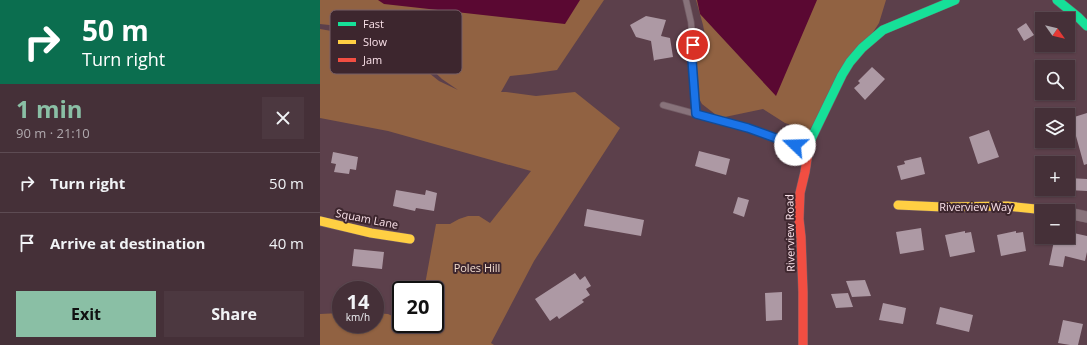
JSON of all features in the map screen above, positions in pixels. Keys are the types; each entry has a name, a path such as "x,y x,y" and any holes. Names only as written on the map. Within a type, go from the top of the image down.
{"street":[{"name":"Riverview Road","path":"803,345 803,292 799,205 808,150 812,137 842,75 850,62 862,48 883,30 955,0"},
{"path":"1057,0 1087,26"},
{"name":"Riverview Way","path":"898,205 943,207 1007,206 1035,209"},
{"path":"1075,214 1087,217"},
{"name":"Squam Lane","path":"320,221 365,232 410,239"}],"lane":[{"path":"686,0 691,22 696,114"},
{"path":"663,105 748,128 808,150"}],"green space":[{"name":"Poles Hill","path":"320,0 604,0 557,70 510,76 501,92 536,96 575,92 620,128 534,261 491,343 494,345 320,345 320,314 332,313 332,333 384,333 384,314 392,316 392,333 444,333 444,281 426,281 436,224 450,224 468,216 479,216 490,223 531,171 388,131 320,118 320,29 330,31 330,74 430,74 439,81 458,90 437,74 462,74 462,10 330,10 330,25 320,24"},
{"path":"696,0 886,0 879,23 809,131 785,123 763,109 720,118 702,104 691,84 690,68 700,59 707,45"}],"shaded area":[{"path":"378,0 580,0 565,24 462,13 462,10 438,10 384,4"},
{"path":"697,0 817,0 776,96 700,14"}],"building":[{"path":"646,16 666,20 661,36 670,38 673,57 654,61 651,41 636,37 630,25"},
{"path":"1026,23 1034,35 1024,41 1017,29"},
{"path":"872,67 885,79 865,100 854,88 860,83 858,81"},
{"path":"1087,113 1087,164 1084,165 1075,132 1075,117"},
{"path":"989,130 999,157 978,164 969,137"},
{"path":"699,151 730,159 726,175 695,166"},
{"path":"333,152 358,157 356,170 350,169 349,174 334,172 336,164 331,163"},
{"path":"921,157 925,174 901,180 897,166 905,164 904,161"},
{"path":"1075,178 1087,179 1087,191 1075,190"},
{"path":"396,190 425,195 426,190 437,193 434,211 416,208 415,211 393,206"},
{"path":"738,197 749,200 744,217 733,213"},
{"path":"587,209 644,220 641,236 584,226"},
{"path":"921,228 924,250 900,254 896,232"},
{"path":"965,231 965,233 971,232 975,252 950,257 945,235"},
{"path":"1016,231 1016,233 1023,232 1026,251 1001,256 997,235"},
{"path":"1075,233 1087,236 1087,252 1085,261 1065,256 1063,267 1049,265 1053,244 1075,244"},
{"path":"354,249 384,252 382,269 352,266"},
{"path":"575,273 580,280 585,276 591,286 586,289 590,295 582,300 584,302 559,319 557,316 550,321 535,299"},
{"path":"865,280 871,296 852,297 846,281"},
{"path":"782,292 782,320 766,321 765,293"},
{"path":"848,293 853,307 836,308 831,294"},
{"path":"883,303 906,308 903,324 879,320"},
{"path":"940,307 973,315 969,332 936,324"},
{"path":"1063,320 1083,324 1078,345 1058,343"}],"traffic: fast":[{"path":"809,146 842,75 850,62 862,48 883,30 955,0"},
{"path":"1057,0 1087,26"}],"traffic: slow":[{"path":"898,205 943,207 1007,206 1035,209"},
{"path":"320,221 371,233 410,239"}],"traffic: jam":[{"path":"803,345 803,292 799,219 800,193 809,146"}],"route":[{"path":"693,45 692,60 696,114 748,128 795,145"}]}
